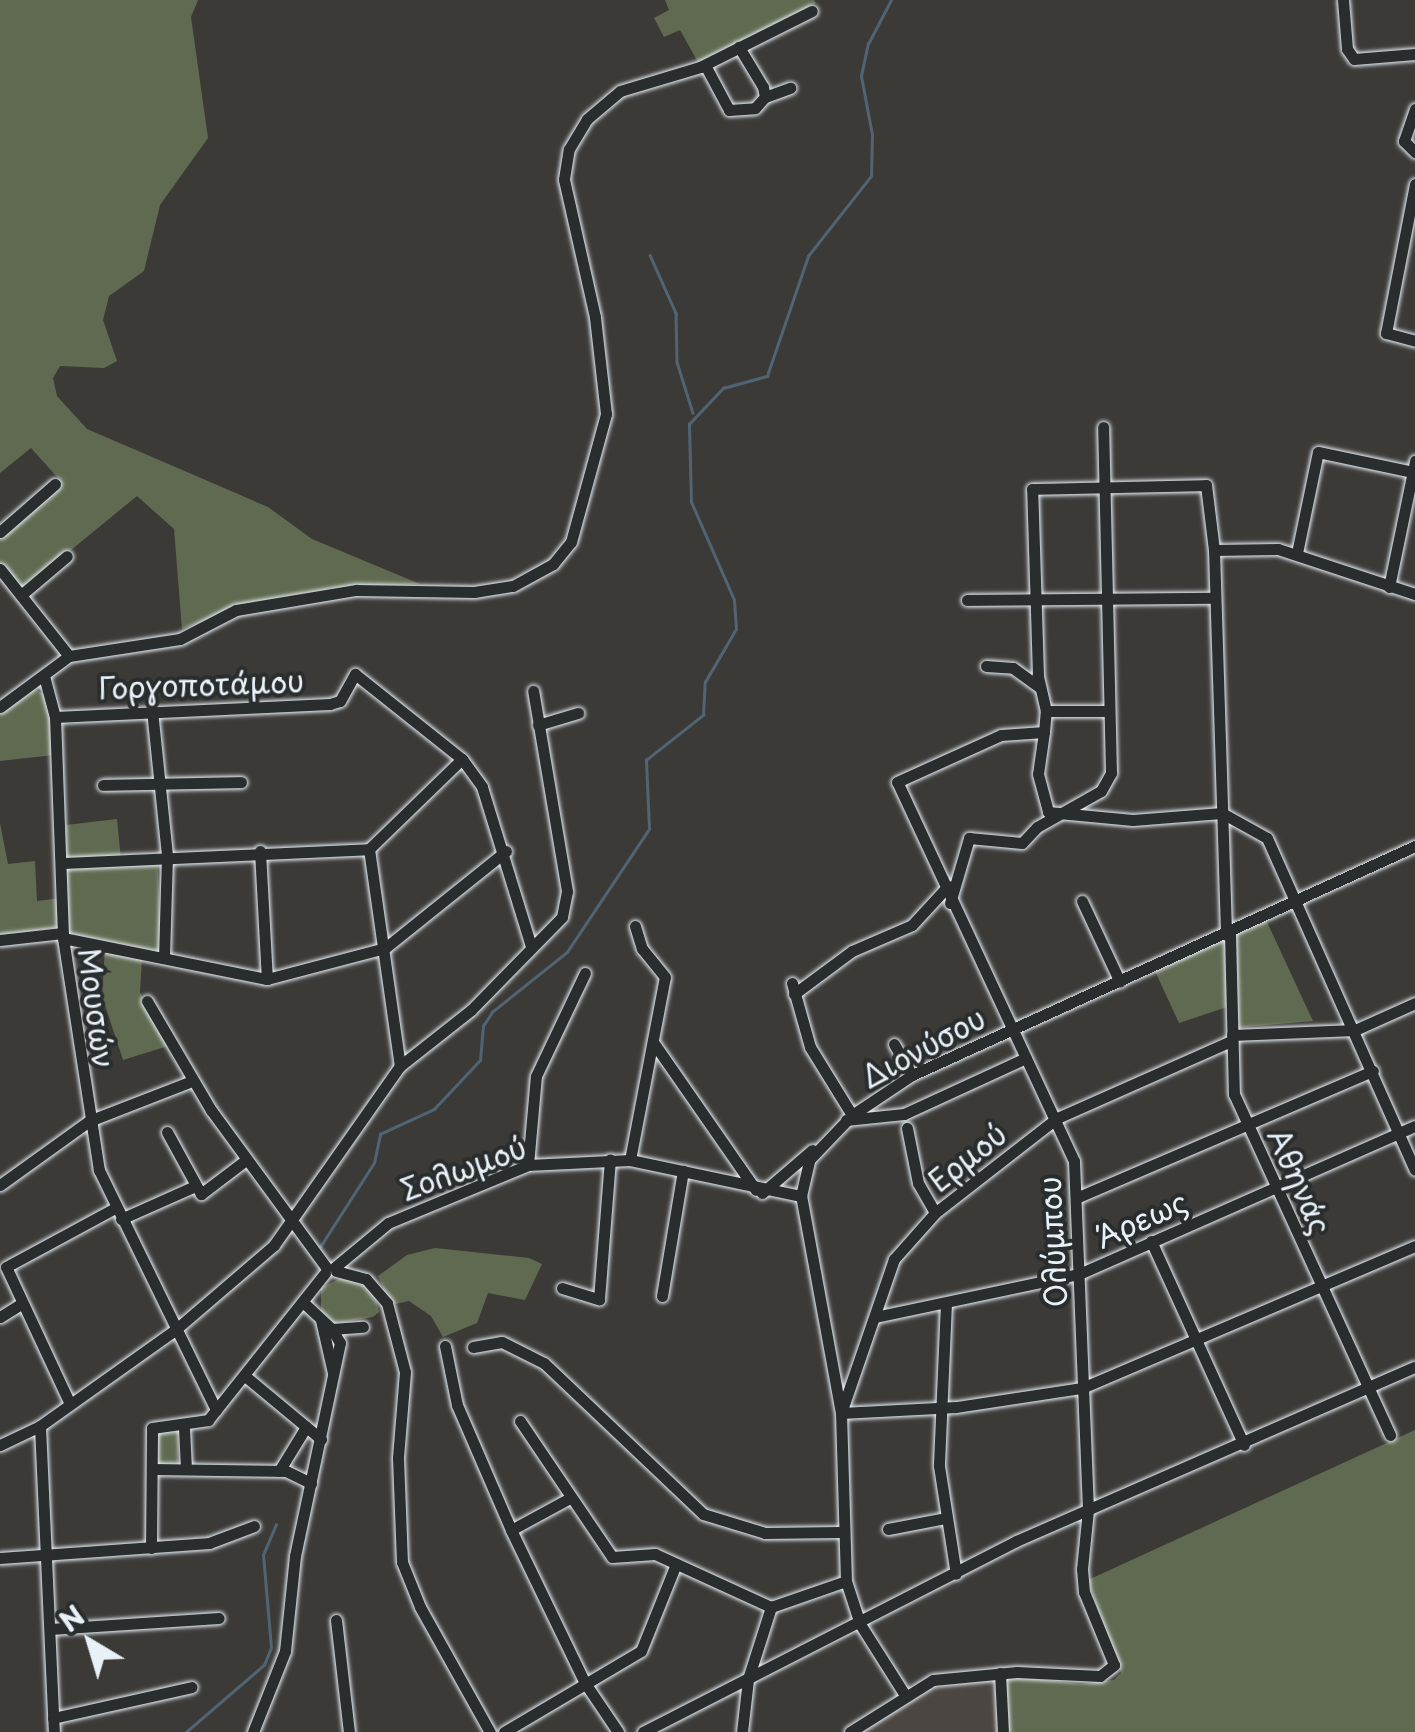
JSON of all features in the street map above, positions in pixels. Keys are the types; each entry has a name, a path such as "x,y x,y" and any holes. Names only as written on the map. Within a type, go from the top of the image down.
{"street":[{"path":"1343,0 1347,50 1354,59 1415,54"},
{"path":"0,706 69,656 180,639 228,613 356,590 474,592 514,586 552,564 571,542 606,414 595,317 563,165 576,133 610,97 705,65 812,11"},
{"path":"739,48 765,97"},
{"path":"705,65 735,114 790,88"},
{"path":"1415,110 1404,141 1415,152"},
{"path":"1414,193 1386,333 1415,341"},
{"path":"1026,1058 904,1114 849,1118 810,1047 793,988 852,951 912,924 947,897 969,838 1016,845 1055,815 1108,784 1102,427"},
{"path":"1297,554 1318,452 1414,466 1389,587"},
{"path":"0,532 54,484"},
{"name":"Αθηνάς","path":"1104,488 1201,484 1209,490 1232,1086 1390,1435"},
{"path":"1104,488 1032,490 1039,687 1046,711 1040,798 1055,815 1133,820 1222,813 1268,838 1300,900 1415,1170"},
{"path":"1214,550 1297,554 1415,594"},
{"path":"22,595 68,556"},
{"path":"0,569 69,656"},
{"path":"967,600 1212,598"},
{"path":"986,666 1013,668 1039,687"},
{"name":"Γοργοποτάμου","path":"54,717 330,704 340,701 355,674 462,759 482,787 506,851 531,946"},
{"name":"Μουσών","path":"44,676 54,717 64,863 63,935 98,1170 216,1410"},
{"path":"0,1445 40,1426 175,1330 274,1245 400,1066 471,1010 562,917 567,892 533,690"},
{"path":"152,710 163,786 167,856 164,957"},
{"path":"1046,711 1108,711"},
{"path":"538,724 578,713"},
{"name":"Ολύμπου","path":"1000,1673 1076,1678 1112,1671 1113,1656 1084,1592 1088,1510 1074,1161 947,897 897,782 1001,735 1044,732"},
{"path":"64,863 260,851 369,849 462,759"},
{"path":"103,785 241,782"},
{"name":"Διονύσου","path":"904,1692 860,1624 846,1581 840,1532 841,1413 801,1196 805,1169 822,1141 912,1075 1415,846"},
{"path":"369,849 400,1066"},
{"path":"260,851 267,979"},
{"path":"0,940 63,935 267,979 385,948 506,851"},
{"path":"1082,901 1120,982"},
{"path":"630,1160 664,977 642,949 635,926"},
{"path":"528,1165 536,1076 585,973"},
{"path":"147,1000 192,1081 292,1220 331,1269 366,1279 387,1303 404,1368 398,1458 402,1562 420,1607 490,1732"},
{"path":"1231,1038 1355,1030 1415,1004"},
{"name":"Ερμού","path":"841,1413 894,1259 936,1213 1056,1118 1231,1038"},
{"path":"653,1042 759,1192 822,1141"},
{"path":"894,1044 912,1075"},
{"path":"1076,1198 1373,1071"},
{"path":"0,1185 89,1121 192,1081"},
{"name":"Άρεως","path":"875,1317 1079,1274 1415,1126"},
{"path":"906,1128 918,1183 936,1213"},
{"path":"167,1132 193,1187 201,1194 246,1160"},
{"path":"562,1288 599,1298 610,1159"},
{"name":"Σολωμού","path":"216,1410 331,1269 388,1223 528,1165 630,1160 759,1192 801,1196"},
{"path":"662,1296 683,1171"},
{"path":"70,1404 6,1267 118,1213 193,1187"},
{"path":"1152,1241 1244,1445"},
{"path":"841,1413 944,1406 1082,1388 1415,1246"},
{"path":"0,1317 22,1304"},
{"path":"253,1732 285,1651 311,1483 340,1343 305,1304"},
{"path":"946,1304 944,1406 938,1466 956,1574"},
{"path":"321,1320 334,1375"},
{"path":"332,1330 363,1327"},
{"path":"473,1348 502,1342 544,1363 703,1514 764,1533 840,1532"},
{"path":"445,1346 457,1405 511,1530 585,1683 618,1732"},
{"path":"642,1732 1088,1510 1415,1367"},
{"path":"244,1376 320,1439"},
{"path":"152,1548 152,1428 184,1428 204,1423 216,1410"},
{"path":"520,1421 608,1554 656,1554 771,1607 846,1581"},
{"path":"40,1426 54,1732"},
{"path":"184,1428 186,1469"},
{"path":"279,1471 306,1428"},
{"path":"152,1469 279,1471 311,1483"},
{"path":"511,1530 570,1498"},
{"path":"888,1529 945,1518"},
{"path":"0,1558 46,1551 208,1543 254,1526"},
{"path":"504,1732 519,1728 648,1644 676,1564"},
{"path":"742,1732 748,1680 771,1607"},
{"path":"50,1629 219,1618"},
{"path":"336,1620 349,1732"},
{"path":"850,1732 904,1692 933,1680 1000,1673 1003,1732"},
{"path":"54,1718 192,1687"}],"shaded area":[{"path":"997,1677 1000,1732 852,1732 906,1694"}],"green space":[{"path":"0,0 198,0 191,17 208,138 160,205 144,271 109,296 103,320 117,361 104,368 60,366 53,378 57,396 87,429 268,507 312,539 420,584 338,587 254,602 182,629 174,529 137,496 21,591 0,565 0,538 57,487 58,478 31,448 0,473"},
{"path":"665,0 816,3 699,64 680,30 664,37 654,18 669,10"},
{"path":"34,689 49,697 54,755 0,761 0,711"},
{"path":"117,819 121,860 157,856 162,952 67,933 66,825"},
{"path":"0,823 8,864 35,861 37,901 61,898 59,927 0,935"},
{"path":"1266,920 1313,1021 1234,1028 1233,1005 1179,1023 1155,971"},
{"path":"105,949 142,958 140,992 168,1046 123,1060 102,996"},
{"path":"435,1248 529,1258 542,1264 525,1300 488,1293 477,1323 443,1337 431,1316 409,1301 391,1305 378,1276 407,1255"},
{"path":"345,1276 373,1288 379,1312 373,1317 333,1324 321,1313 321,1288"},
{"path":"1415,1430 1415,1732 1006,1732 1003,1676 1081,1684 1114,1680 1121,1673 1088,1580"},
{"path":"156,1432 178,1432 178,1464 156,1464"}],"waterway":[{"path":"320,1247 374,1163 380,1134 434,1109 480,1060 483,1026 492,1012 567,952 649,829 646,760 703,715 705,682 736,629 734,600 691,502 689,424 723,388 767,376 808,256 871,176 872,135 861,76 868,44 891,0"},
{"path":"650,255 676,313 677,362 693,413"},
{"path":"186,1732 264,1665 271,1648 263,1555 276,1525"}]}
